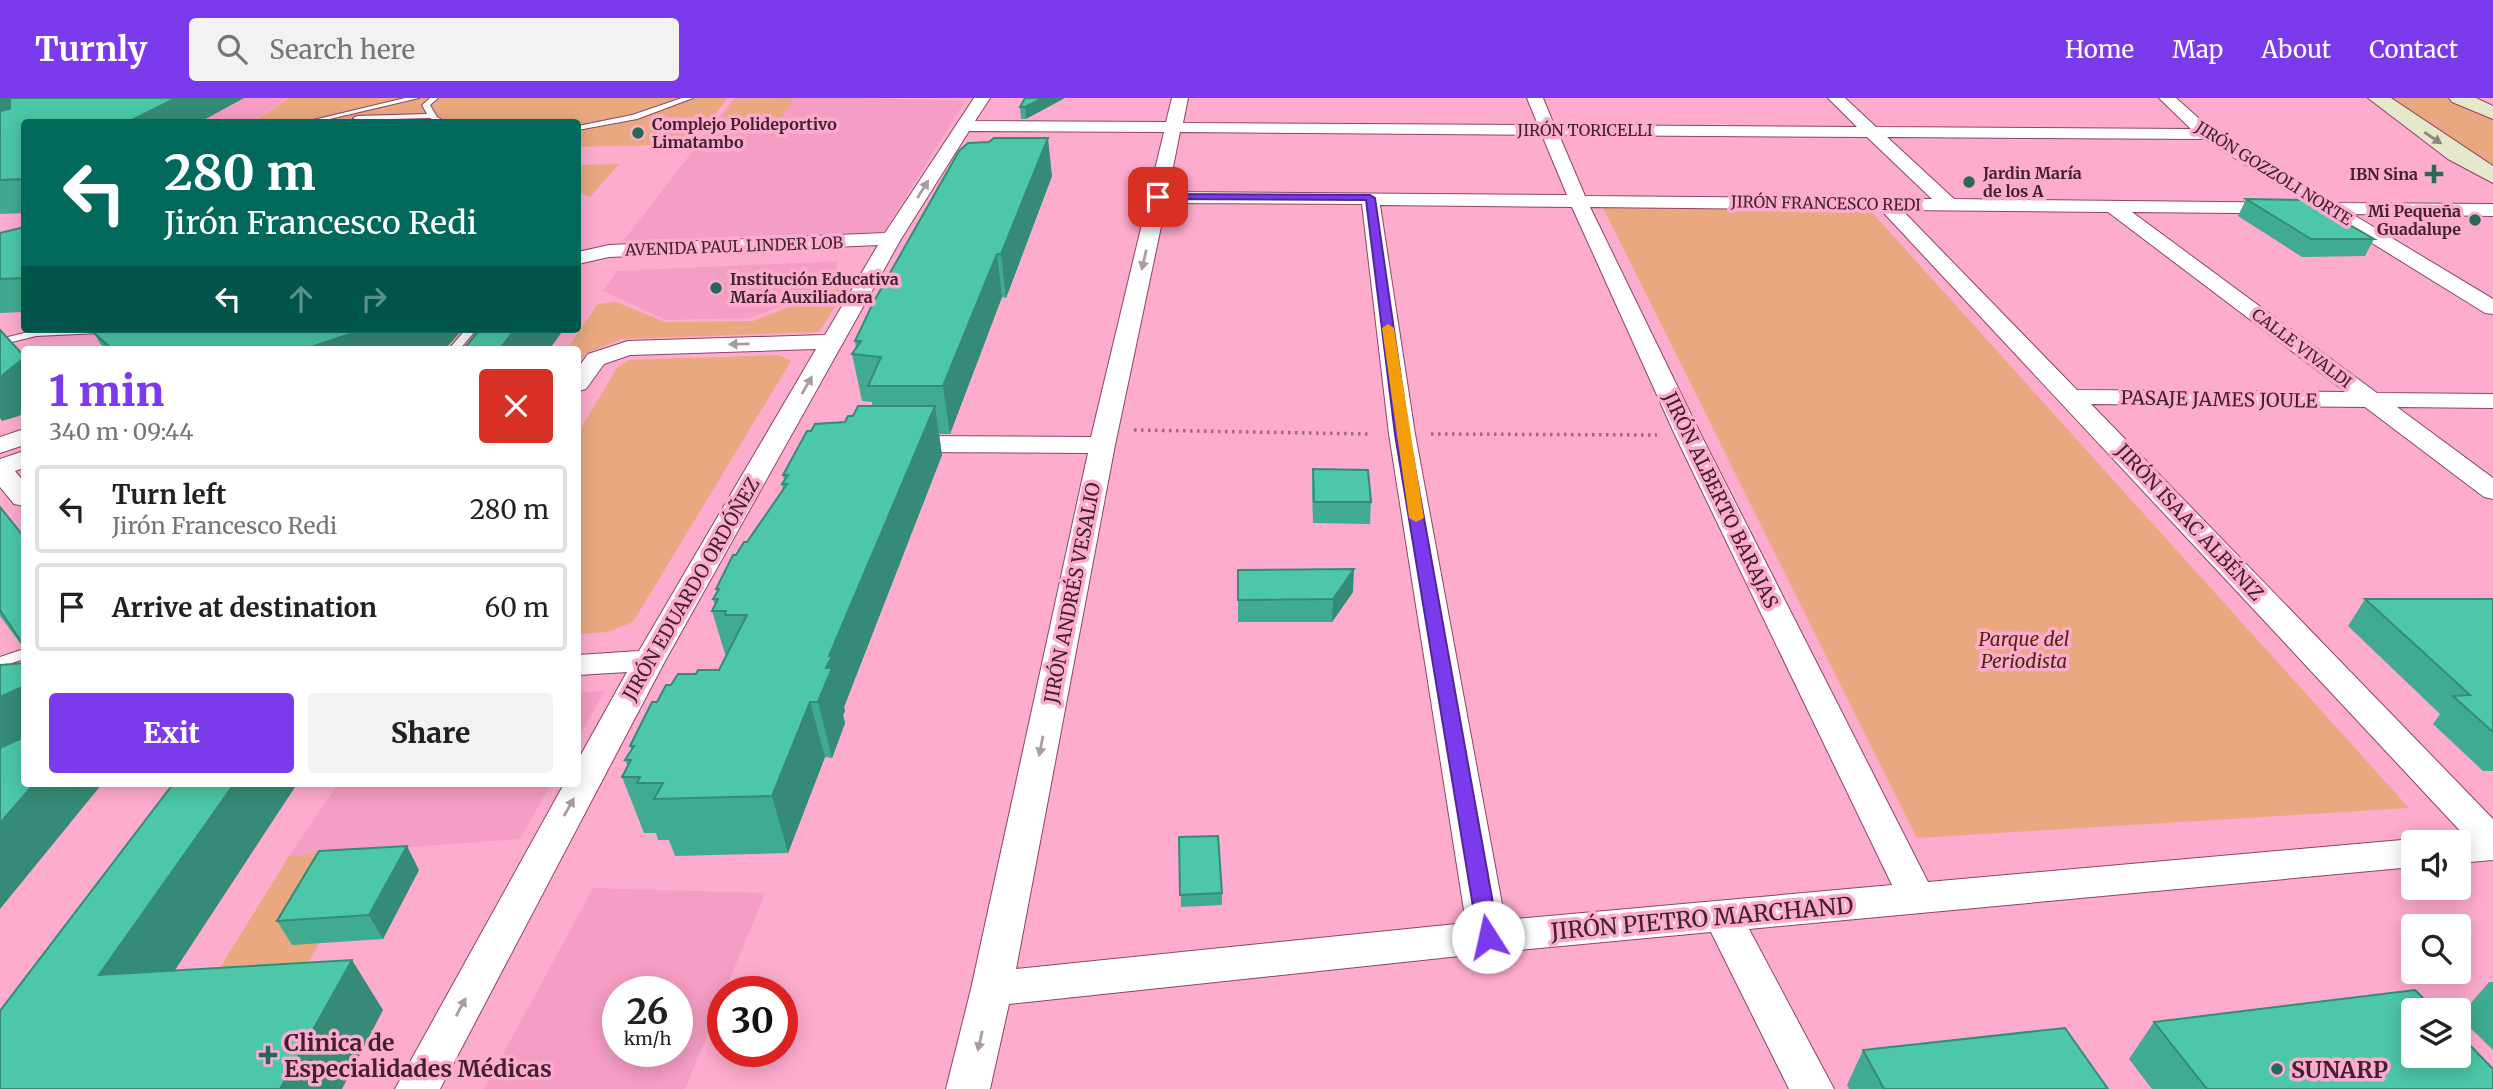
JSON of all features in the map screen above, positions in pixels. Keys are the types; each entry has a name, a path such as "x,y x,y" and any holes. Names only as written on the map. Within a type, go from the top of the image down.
{"main road":[{"path":"2378,98 2456,155 2493,176"},
{"path":"2459,98 2493,113"}],"street":[{"name":"JIRÓN EDUARDO ORDÓÑEZ","path":"417,1089 649,662 787,444 832,342 888,245 982,98"},
{"name":"JIRÓN ANDRÉS VESALIO","path":"968,1089 992,989 1101,445 1180,98"},
{"name":"JIRÓN ALBERTO BARAJAS","path":"1535,98 1578,200 1694,447 1917,898"},
{"path":"1836,98 1948,204"},
{"name":"JIRÓN GOZZOLI NORTE","path":"2167,98 2207,134 2493,308"},
{"name":"JIRÓN TORICELLI","path":"962,126 2207,134"},
{"name":"JIRÓN FRANCESCO REDI","path":"1158,197 2493,210"},
{"path":"1370,198 1402,434 1488,937"},
{"name":"JIRÓN ISAAC ALBÉNIZ","path":"1886,204 2493,844"},
{"name":"CALLE VIVALDI","path":"2111,205 2493,491"},
{"name":"AVENIDA PAUL LINDER LOB","path":"581,257 609,251 888,245"},
{"name":"AVENIDA PAUL LINDER LOB","path":"581,272 629,261 888,245"},
{"path":"581,379 591,364 609,353 642,347 832,342"},
{"name":"PASAJE JAMES JOULE","path":"2071,397 2493,401"},
{"path":"0,445 21,438"},
{"path":"883,444 1101,445"},
{"path":"21,460 0,469 21,494"},
{"path":"581,665 649,662"},
{"path":"2471,847 2493,844"},
{"name":"JIRÓN PIETRO MARCHAND","path":"992,989 1488,937 2401,854"},
{"path":"1723,916 1812,1089"}],"lane":[{"path":"323,119 415,98"},
{"path":"432,116 426,105 434,98"},
{"path":"581,127 634,117 690,98"},
{"path":"399,102 438,119"},
{"path":"328,118 432,116"},
{"path":"1,342 36,333"},
{"path":"457,346 468,333"},
{"path":"0,662 21,655"}],"shaded area":[{"path":"210,98 287,98 256,119 120,119"},
{"path":"734,98 965,101 884,232 623,241"},
{"name":"Institución Educativa María Auxiliadora","path":"837,261 836,284 751,318 666,320 603,291 617,271"},
{"path":"605,691 581,733 581,692"},
{"path":"336,787 549,787 520,839 289,856"},
{"path":"593,888 765,893 731,976 707,976 707,1035 685,1089 484,1089"}],"green space":[{"name":"Complejo Polideportivo Limatambo","path":"289,98 728,98 691,144 581,147 581,119 257,119"},
{"path":"793,98 773,132 712,133 735,99"},
{"path":"2388,98 2453,98 2493,118 2493,165 2407,115"},
{"path":"619,164 590,197 581,192 581,165"},
{"name":"Parque del Periodista","path":"1603,208 1869,209 2409,808 1917,838"},
{"path":"850,283 819,332 622,339 585,354 581,361 581,346 569,346 578,333 581,333 581,328 598,304 616,302 665,322 753,321"},
{"path":"779,355 791,361 633,622 608,632 581,634 581,428 617,368 629,360"},
{"path":"371,849 296,985 205,992 289,856"}],"building":[{"path":"10,98 176,98 134,119 21,119 21,179 0,180 0,111 10,109"},
{"path":"1025,98 1043,98 1020,107"},
{"path":"994,138 1048,138 943,386 868,386 881,357 852,354 861,341 855,341 873,303 959,151 968,143 989,142"},
{"path":"2246,199 2307,200 2374,239 2311,239"},
{"path":"21,228 21,278 0,279 0,233"},
{"path":"0,330 21,353 21,360 0,377"},
{"path":"94,333 353,333 314,346 109,346"},
{"path":"477,333 512,333 502,346 466,346"},
{"path":"858,406 935,406 829,656 832,656 826,668 832,668 818,702 810,702 772,796 654,799 663,783 637,783 640,777 622,777 631,760 625,760 634,746 630,746 652,702 657,702 666,685 671,685 678,674 719,670 747,615 725,615 726,611 712,611 718,599 713,599 719,589 716,589 733,555 747,542 787,484 782,484 788,475 783,475 807,431 811,431 815,424 845,422 848,416 853,416"},
{"path":"1313,469 1368,470 1371,502 1314,502"},
{"path":"0,507 21,533 21,642 0,610"},
{"path":"1354,569 1333,599 1238,600 1238,570"},
{"path":"2365,599 2493,599 2493,732 2453,696 2470,695"},
{"path":"21,663 21,687 0,697 0,665"},
{"path":"21,738 21,787 31,787 0,823 0,748"},
{"path":"171,787 232,787 99,975 352,960 280,1089 0,1089 0,1011"},
{"path":"1218,836 1222,893 1180,895 1179,837"},
{"path":"407,846 369,915 277,921 319,851"},
{"path":"2415,990 2423,998 2401,998 2401,1068 2471,1068 2471,1046 2493,1069 2493,1089 2207,1089 2154,1022"},
{"path":"2065,1028 2108,1089 1884,1089 1863,1050"}],"slow traffic":[{"path":"1388,328 1416,518"}],"place":[{"name":"Complejo Polideportivo Limatambo","path":"638,133"},
{"name":"IBN Sina","path":"2434,174"},
{"name":"Jardin María de los A","path":"1969,182"},
{"name":"Mi Pequeña Guadalupe","path":"2475,220"},
{"name":"Institución Educativa María Auxiliadora","path":"716,288"},
{"name":"Clinica de Especialidades Médicas","path":"268,1055"},
{"name":"SUNARP","path":"2277,1069"}],"route":[{"path":"1158,197 1370,198 1402,434 1488,937"}]}
